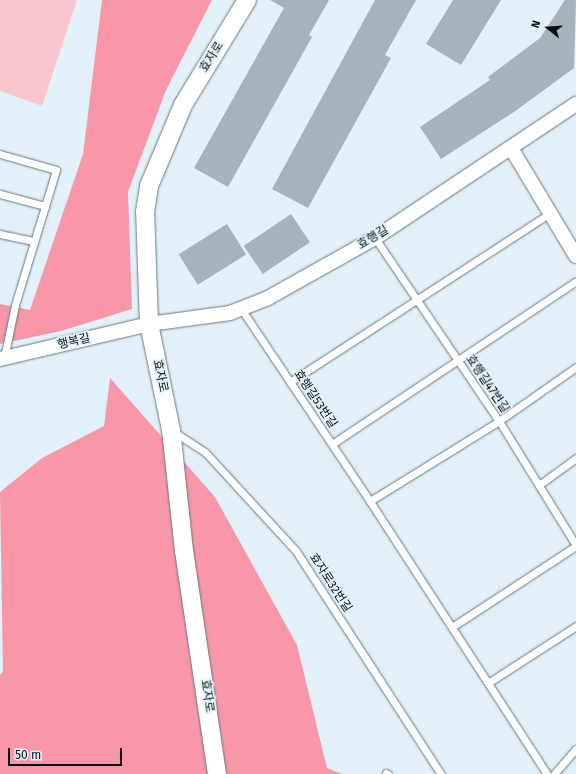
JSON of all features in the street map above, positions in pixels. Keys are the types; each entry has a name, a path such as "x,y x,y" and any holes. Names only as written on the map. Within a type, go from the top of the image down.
{"street":[{"name":"효자로","path":"217,774 184,551 171,430 149,324 144,243 149,186 183,105 247,0"},
{"name":"효행길","path":"149,324 242,310 376,238 576,104"},
{"path":"511,148 576,256"},
{"name":"행복길","path":"2,359 149,324"}],"lane":[{"path":"0,154 56,170 15,304 2,359"},
{"path":"0,194 45,206"},
{"path":"290,382 418,301 550,213"},
{"path":"0,234 34,241"},
{"name":"효행길47번길","path":"376,238 499,421 576,545"},
{"path":"332,444 576,281"},
{"name":"효행길53번길","path":"242,310 370,501 547,774"},
{"path":"370,501 499,421 576,367"},
{"name":"효자로32번길","path":"171,430 205,452 296,552 441,774"},
{"path":"539,485 576,458"},
{"path":"452,627 576,545"},
{"path":"488,683 576,626"},
{"path":"554,774 576,749"}],"shaded area":[{"path":"0,0 77,0 42,106 0,91"},
{"path":"102,0 212,0 166,90 128,192 132,309 61,331 0,344 0,304 30,310 83,154"},
{"path":"110,378 215,497 297,645 327,768 342,774 0,774 0,675 3,671 0,492 42,458 104,426"}],"building":[{"path":"270,0 329,0 309,35 312,37 228,187 194,168 284,8"},
{"path":"375,0 416,0 385,55 391,58 308,208 272,189"},
{"path":"453,0 501,0 461,65 426,44"},
{"path":"565,0 576,0 574,68 514,112 441,159 420,127 490,80 488,77 540,38"},
{"path":"291,214 310,242 263,274 244,246"},
{"path":"227,224 246,255 198,285 179,254"}]}
